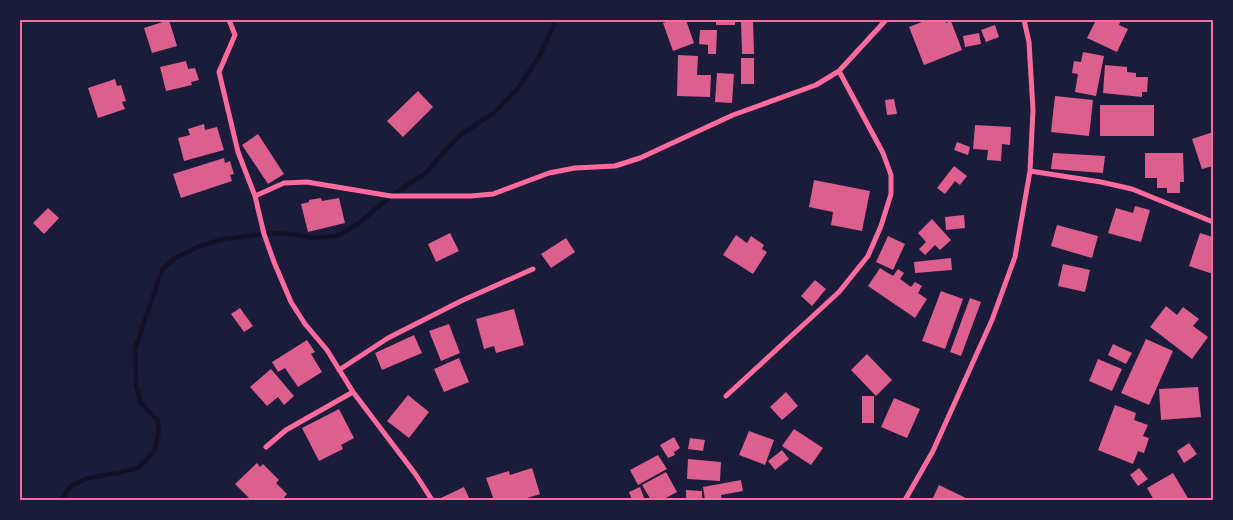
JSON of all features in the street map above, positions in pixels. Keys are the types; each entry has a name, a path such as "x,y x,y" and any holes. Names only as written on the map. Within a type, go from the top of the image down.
{"street":[{"path":"229,20 235,35 219,72 238,152 255,196 264,234 274,262 291,302 305,324 327,350 352,392 416,475 432,500"},
{"path":"255,196 284,184 308,182 391,196 471,196 493,194 550,173 575,168 615,166 640,158 733,114 816,85 839,71 886,20"},
{"path":"905,500 932,451 992,320 1015,257 1030,171 1033,110 1029,42 1024,20"},
{"path":"726,396 839,292 868,256 882,226 891,194 891,175 883,152 839,71"},
{"path":"1030,171 1101,182 1132,189 1213,222"},
{"path":"339,370 388,338 461,301 534,269"},
{"path":"266,447 286,430 352,392"}],"building":[{"path":"169,20 177,46 152,53 144,28"},
{"path":"672,20 686,20 694,43 673,51 663,23"},
{"path":"716,20 735,20 735,25 716,25"},
{"path":"741,20 753,20 754,54 742,54"},
{"path":"927,20 945,20 946,23 951,21 962,50 924,65 909,27"},
{"path":"1096,20 1121,20 1119,25 1128,29 1117,52 1087,38"},
{"path":"995,25 999,37 986,42 981,30"},
{"path":"700,30 717,30 716,54 708,54 708,45 699,44"},
{"path":"979,33 981,44 965,47 963,36"},
{"path":"1083,52 1104,56 1096,96 1075,92 1078,74 1072,73 1074,61 1081,62"},
{"path":"678,55 698,56 697,75 711,75 710,97 677,96"},
{"path":"741,58 754,58 754,84 741,84"},
{"path":"186,61 188,69 195,68 199,80 191,82 192,85 166,91 160,67"},
{"path":"1105,65 1127,67 1127,72 1136,73 1136,77 1148,77 1147,92 1142,92 1142,97 1103,93"},
{"path":"717,73 734,74 732,103 715,102"},
{"path":"115,79 117,86 121,85 126,101 122,102 125,109 98,118 88,88"},
{"path":"418,91 433,107 403,137 387,121"},
{"path":"1055,96 1093,100 1089,136 1051,132"},
{"path":"894,99 897,114 887,115 885,100"},
{"path":"1100,105 1154,105 1154,136 1100,136"},
{"path":"204,124 205,130 217,127 224,150 184,161 178,138 190,135 188,129"},
{"path":"975,125 1011,127 1010,145 1002,144 1001,161 987,160 988,150 973,149"},
{"path":"1213,132 1213,166 1202,169 1192,139"},
{"path":"258,134 284,174 268,184 242,145"},
{"path":"957,142 970,147 968,155 954,150"},
{"path":"1053,153 1105,156 1103,173 1051,169"},
{"path":"1145,153 1183,153 1184,182 1180,182 1180,193 1167,193 1167,188 1157,188 1157,178 1145,178"},
{"path":"224,158 225,163 230,161 234,174 230,175 232,181 181,198 173,174"},
{"path":"954,166 967,176 960,185 955,181 945,194 937,188"},
{"path":"814,180 870,191 862,231 831,225 833,212 809,207"},
{"path":"321,198 322,201 339,198 345,223 308,232 301,204 309,202 309,200"},
{"path":"1135,206 1150,210 1141,242 1108,233 1116,208 1133,213"},
{"path":"48,208 59,218 44,234 33,223"},
{"path":"964,215 965,228 946,230 945,217"},
{"path":"932,219 951,240 940,250 935,245 925,255 919,249 926,242 918,233"},
{"path":"1057,225 1098,236 1092,258 1051,246"},
{"path":"450,233 459,251 436,262 428,244"},
{"path":"1200,233 1213,237 1213,274 1189,266"},
{"path":"736,235 747,243 751,236 764,245 762,249 767,252 753,274 723,255"},
{"path":"888,236 905,244 893,270 876,262"},
{"path":"566,238 575,252 551,268 541,254"},
{"path":"951,258 952,270 915,273 914,262"},
{"path":"1063,264 1090,270 1085,292 1058,286"},
{"path":"880,268 893,276 898,269 904,273 900,279 911,287 915,282 922,286 918,293 927,299 915,318 868,286"},
{"path":"815,280 826,289 812,306 801,296"},
{"path":"941,291 963,299 945,349 922,341"},
{"path":"970,298 981,302 961,356 950,352"},
{"path":"1166,306 1177,315 1183,307 1199,319 1193,326 1208,337 1192,359 1150,327"},
{"path":"240,308 253,326 244,332 231,314"},
{"path":"514,309 524,345 496,353 494,346 484,349 476,319"},
{"path":"449,324 460,353 441,361 429,331"},
{"path":"414,335 422,353 382,370 375,353"},
{"path":"1146,339 1173,351 1149,405 1121,393"},
{"path":"307,340 315,352 311,354 322,372 298,387 285,368 278,372 272,362"},
{"path":"1113,344 1132,353 1126,364 1108,355"},
{"path":"867,354 892,380 876,396 851,370"},
{"path":"1211,357 1213,357 1213,393 1211,393"},
{"path":"459,358 469,382 444,392 434,369"},
{"path":"1098,359 1122,369 1112,391 1089,381"},
{"path":"271,369 294,396 284,405 278,397 267,406 250,387"},
{"path":"1198,387 1201,417 1161,420 1159,389"},
{"path":"786,392 798,406 782,420 770,407"},
{"path":"408,395 429,412 409,438 387,421"},
{"path":"862,396 874,396 874,423 862,423"},
{"path":"894,398 920,409 907,438 881,427"},
{"path":"1115,405 1136,413 1134,420 1148,425 1143,436 1149,438 1144,453 1138,451 1133,464 1098,450"},
{"path":"339,409 354,438 341,445 343,449 319,461 302,428"},
{"path":"794,429 823,448 811,465 782,446"},
{"path":"749,431 774,440 765,465 739,455"},
{"path":"674,437 680,448 674,452 675,455 668,458 660,445"},
{"path":"690,438 705,440 703,451 688,449"},
{"path":"1189,443 1197,454 1184,463 1177,451"},
{"path":"782,450 789,459 775,470 768,461"},
{"path":"658,455 667,469 638,485 630,470"},
{"path":"688,459 721,462 720,481 687,479"},
{"path":"257,463 260,467 263,464 279,480 276,483 287,494 282,500 251,500 235,484"},
{"path":"532,468 540,494 521,500 494,500 486,478 509,471 510,475"},
{"path":"1139,468 1148,479 1138,486 1130,475"},
{"path":"666,472 677,492 662,500 651,500 642,485"},
{"path":"1173,473 1189,500 1154,500 1147,488"},
{"path":"741,480 743,491 721,495 722,500 705,500 703,487"},
{"path":"939,485 970,500 932,500"},
{"path":"464,487 470,500 442,500 441,498"},
{"path":"640,487 645,500 632,500 629,492"},
{"path":"686,490 702,491 702,500 686,500"}],"waterway":[{"path":"61,500 71,486 88,478 138,468 154,452 159,431 158,421 141,403 136,385 135,349 162,270 175,258 200,246 223,239 284,233 315,238 336,236 358,224 391,196 426,173 460,135 494,113 519,87 540,55 556,20"}]}
